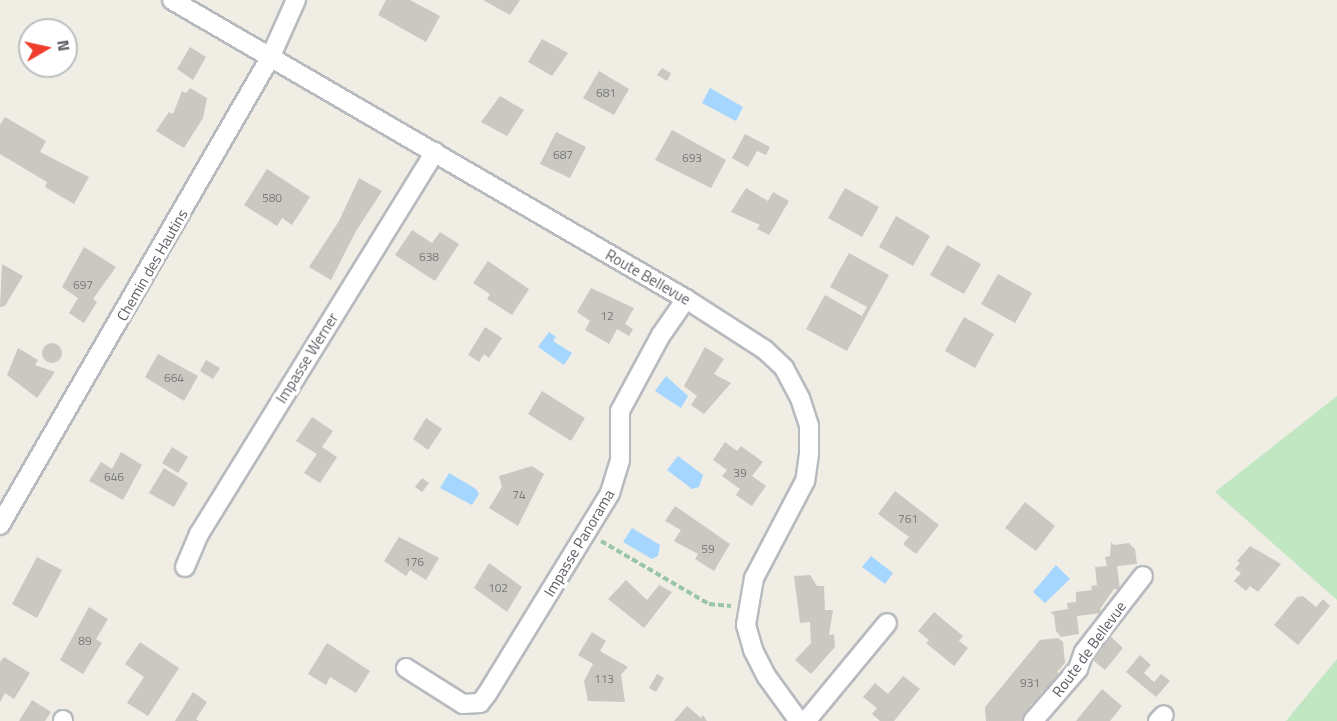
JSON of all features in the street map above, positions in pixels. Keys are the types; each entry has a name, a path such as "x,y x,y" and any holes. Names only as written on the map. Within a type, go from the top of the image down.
{"street":[{"name":"Route Bellevue","path":"172,0 686,298 765,350 784,368 800,398 809,426 805,481 754,578 747,604 746,626 753,650 798,721"},
{"name":"Chemin des Hautins","path":"0,525 270,58 296,0"},
{"name":"Impasse Werner","path":"185,567 199,534 435,152"},
{"name":"Impasse Panorama","path":"406,668 463,705 480,703 587,532 617,478 620,411 661,335 686,298"},
{"name":"Route de Bellevue","path":"1033,721 1078,669 1084,652 1143,576"},
{"path":"806,721 887,623"}],"path":[{"path":"587,532 709,604 721,608 747,604"}],"green space":[{"path":"1337,396 1337,600 1215,492"},
{"path":"1337,659 1337,721 1286,721"}],"water":[{"path":"710,88 743,107 736,121 702,103"},
{"path":"549,332 556,337 553,341 572,353 564,365 538,347"},
{"path":"666,376 688,396 681,408 655,391"},
{"path":"678,456 703,475 699,487 692,489 667,470"},
{"path":"449,473 476,489 479,494 472,505 440,488"},
{"path":"632,528 660,545 658,556 652,559 623,542"},
{"path":"871,556 893,573 885,584 862,567"},
{"path":"1056,565 1070,579 1045,603 1033,592"}],"building":[{"path":"386,0 410,0 440,16 426,42 378,15"},
{"path":"483,0 520,0 510,15"},
{"path":"542,39 568,53 552,76 528,62"},
{"path":"190,47 206,57 193,80 177,69"},
{"path":"662,68 671,73 667,81 657,75"},
{"path":"599,71 629,89 614,115 583,98"},
{"path":"190,88 207,98 203,118 184,148 156,131 169,112 173,114 182,91 186,93"},
{"path":"500,96 524,110 507,136 481,122"},
{"path":"5,117 46,141 40,152 89,177 74,204 45,187 47,182 0,154 0,125"},
{"path":"672,130 726,160 711,188 655,160"},
{"path":"556,132 586,147 570,178 540,164"},
{"path":"745,134 770,147 766,155 757,151 748,167 732,158"},
{"path":"267,169 310,197 292,225 282,218 277,226 244,205"},
{"path":"359,178 382,191 356,231 331,280 309,267 339,221"},
{"path":"746,188 768,201 773,192 789,201 769,235 757,229 760,225 731,212"},
{"path":"845,188 879,207 862,237 828,218"},
{"path":"896,216 930,236 913,266 879,247"},
{"path":"412,230 432,243 440,232 459,244 435,281 395,255"},
{"path":"947,245 981,264 964,294 930,275"},
{"path":"84,247 116,267 93,299 97,302 84,323 69,313 78,298 62,287"},
{"path":"849,253 889,275 847,351 806,329 825,295 862,316 867,307 830,287"},
{"path":"488,261 529,289 512,315 487,299 490,294 473,283"},
{"path":"2,264 23,276 5,306 0,307"},
{"path":"998,274 1032,293 1015,323 981,304"},
{"path":"591,288 634,308 625,324 633,329 629,336 617,329 609,344 585,330 590,321 577,312"},
{"path":"964,317 994,334 975,368 945,351"},
{"path":"485,327 502,338 489,358 484,354 479,362 468,355"},
{"path":"52,343 59,346 62,353 59,360 52,363 45,360 42,353 45,346"},
{"path":"705,347 724,359 714,374 731,383 704,414 691,405 697,396 684,386"},
{"path":"18,348 38,360 35,365 55,372 37,398 7,375"},
{"path":"158,354 198,376 184,401 145,377"},
{"path":"206,360 220,368 213,379 200,371"},
{"path":"542,391 585,418 571,441 528,414"},
{"path":"312,417 333,431 322,447 337,457 320,483 304,473 317,454 296,441"},
{"path":"426,418 442,429 428,450 413,439"},
{"path":"725,442 737,451 741,446 763,462 752,476 766,486 752,506 736,495 740,489 722,476 727,470 713,460"},
{"path":"172,447 188,457 178,473 162,463"},
{"path":"121,452 142,465 123,500 89,481 101,462 112,469"},
{"path":"532,466 544,474 518,526 489,508 502,487 499,476"},
{"path":"164,468 188,483 174,507 149,493"},
{"path":"422,478 429,483 422,492 415,487"},
{"path":"895,491 939,525 916,554 903,544 909,537 878,514"},
{"path":"1025,502 1055,526 1036,551 1005,528"},
{"path":"675,506 730,544 714,571 695,559 698,554 674,541 681,530 665,521"},
{"path":"399,537 439,558 426,580 410,570 406,576 384,561"},
{"path":"1111,542 1114,545 1129,543 1135,549 1137,564 1117,566 1120,590 1114,589 1100,609 1102,613 1077,616 1079,634 1061,637 1056,631 1054,615 1050,612 1068,609 1067,603 1076,602 1076,592 1092,590 1091,586 1097,585 1095,567 1107,566 1105,557 1110,556"},
{"path":"1250,546 1281,564 1258,592 1250,586 1246,591 1234,581 1241,573 1235,569 1240,563 1237,561"},
{"path":"37,557 62,570 37,618 12,604"},
{"path":"489,563 522,587 507,612 474,588"},
{"path":"810,575 817,586 824,586 825,610 833,610 829,635 834,634 835,647 811,674 795,660 811,643 810,622 800,623 794,576"},
{"path":"626,580 647,600 659,585 672,592 644,628 608,599"},
{"path":"1303,596 1316,607 1323,599 1330,606 1298,645 1274,625 1297,597"},
{"path":"89,607 108,619 96,639 102,643 83,674 60,660"},
{"path":"934,612 963,636 959,641 968,648 954,666 926,643 929,640 918,631"},
{"path":"592,632 606,641 600,651 628,667 621,675 625,702 588,701 584,681 593,664 578,655"},
{"path":"1110,636 1123,648 1105,670 1090,658"},
{"path":"1058,638 1063,642 1065,663 1057,672 1062,676 1047,694 1041,691 1042,698 1030,705 1035,709 1025,721 986,721 985,707 1040,640"},
{"path":"140,642 179,668 148,716 127,703 144,677 125,664"},
{"path":"327,643 370,671 356,693 330,677 326,685 308,674"},
{"path":"1140,655 1151,665 1144,673 1154,682 1161,674 1170,681 1156,697 1126,672"},
{"path":"4,657 30,673 14,699 5,693 0,702 0,662"},
{"path":"657,674 664,678 656,692 649,688"},
{"path":"903,676 920,689 894,721 880,721 872,714 877,708 863,697 875,683 888,694"},
{"path":"1102,689 1122,706 1110,721 1076,721"},
{"path":"193,692 207,702 196,719 199,721 175,721"},
{"path":"32,700 51,712 45,721 19,721"},
{"path":"687,706 701,718 703,715 707,721 674,721"}]}
